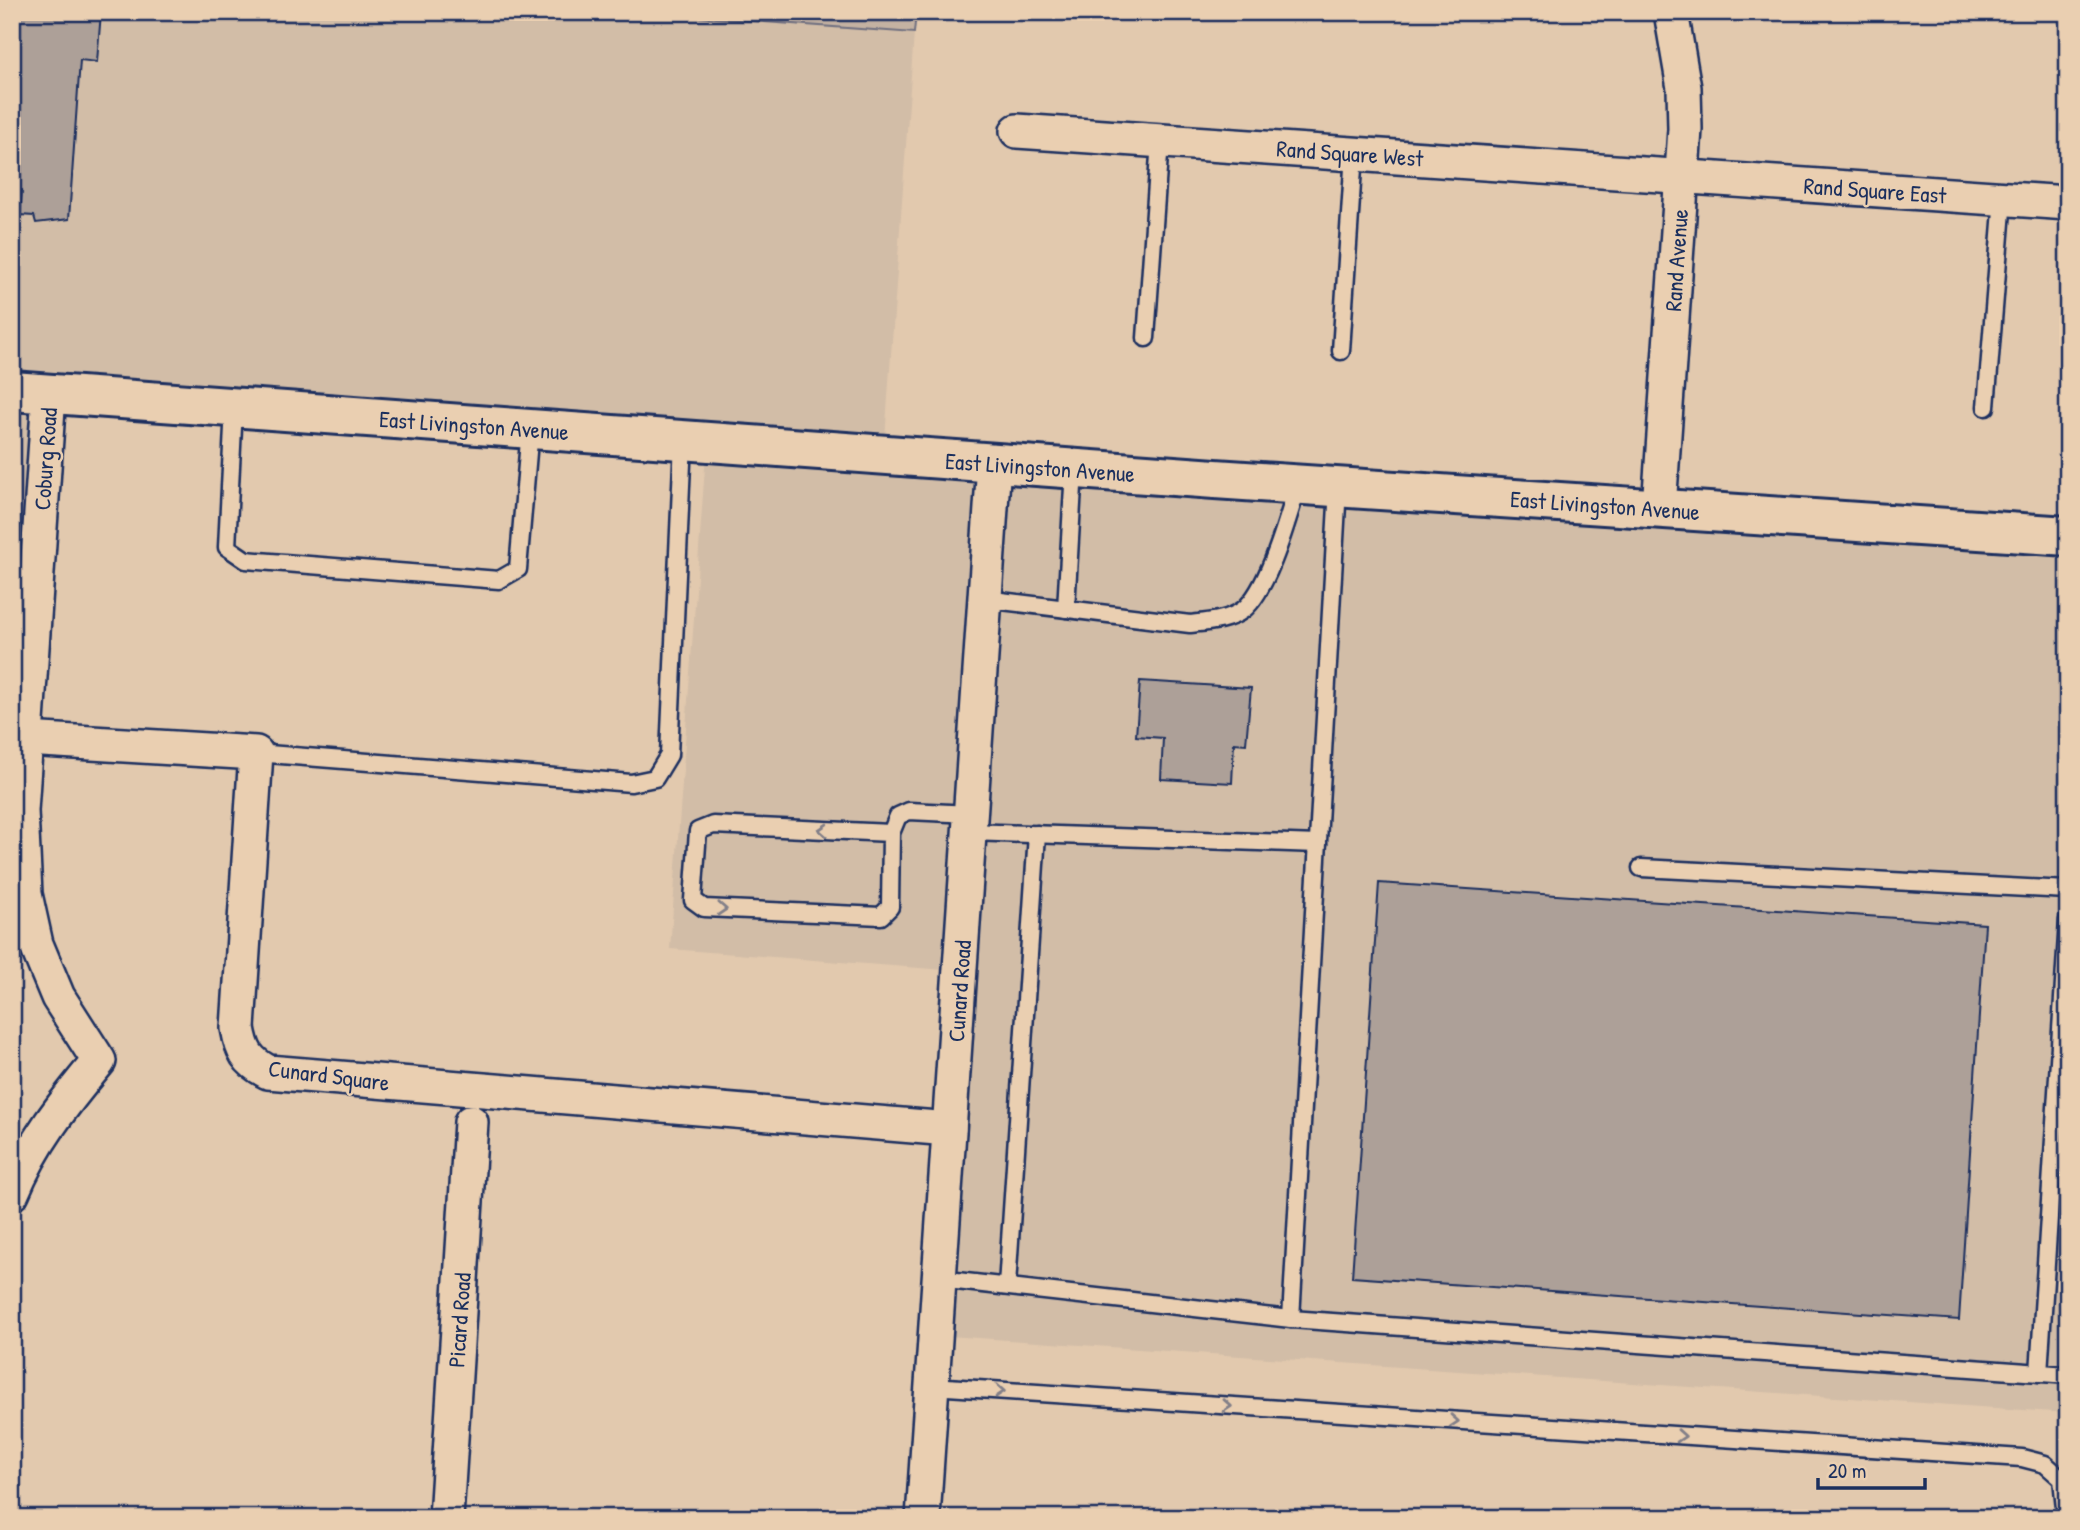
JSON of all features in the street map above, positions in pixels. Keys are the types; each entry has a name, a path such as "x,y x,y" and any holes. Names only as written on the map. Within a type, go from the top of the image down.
{"main road":[{"name":"East Livingston Avenue","path":"31,392 1298,485 2068,536"}],"street":[{"name":"Rand Avenue","path":"1659,509 1682,175 1684,88 1671,12"},
{"name":"Rand Square West","path":"1017,131 1682,175"},
{"name":"Rand Square East","path":"1682,175 2068,203"},
{"name":"Coburg Road","path":"12,1193 25,1161 54,1114 99,1061 58,996 36,944 25,894 21,834 26,739 31,392"},
{"name":"Cunard Road","path":"923,1518 994,463"},
{"path":"26,739 256,753"},
{"name":"Cunard Square","path":"256,753 238,1028 242,1051 252,1064 268,1072 293,1075 950,1129"},
{"name":"Picard Road","path":"446,1518 471,1122"}],"lane":[{"path":"1146,338 1160,141"},
{"path":"1341,351 1354,153"},
{"path":"1986,407 2003,198"},
{"path":"234,407 227,547 246,560 499,580 518,569 530,429"},
{"path":"256,753 631,783 655,778 669,755 683,441"},
{"path":"1066,609 1074,469"},
{"path":"985,599 1190,624 1217,622 1243,610 1264,580 1298,485"},
{"path":"1291,1318 1338,487"},
{"path":"891,834 713,825 698,831 693,900 704,908 881,916 890,907 891,834 898,816 909,811 1037,834 1318,844"},
{"path":"1007,1286 1037,834"},
{"path":"1641,868 2068,890"},
{"path":"2039,1373 2068,920"},
{"path":"939,1279 1291,1318 2068,1375"},
{"path":"932,1386 2022,1458 2045,1464 2062,1479 2066,1518"}],"shaded area":[{"path":"12,12 685,12 685,16 914,33 884,453 2068,535 2068,1413 934,1335 959,971 670,949 707,439 45,385 12,897"},
{"path":"685,12 916,12 914,33 685,16"}],"building":[{"path":"12,12 101,12 97,62 80,60 69,219 36,223 34,216 20,215 22,190 12,191"},
{"path":"1140,681 1251,688 1246,744 1234,743 1232,783 1161,779 1163,738 1136,736"},
{"path":"1379,883 1985,924 1959,1320 1352,1277"}]}
